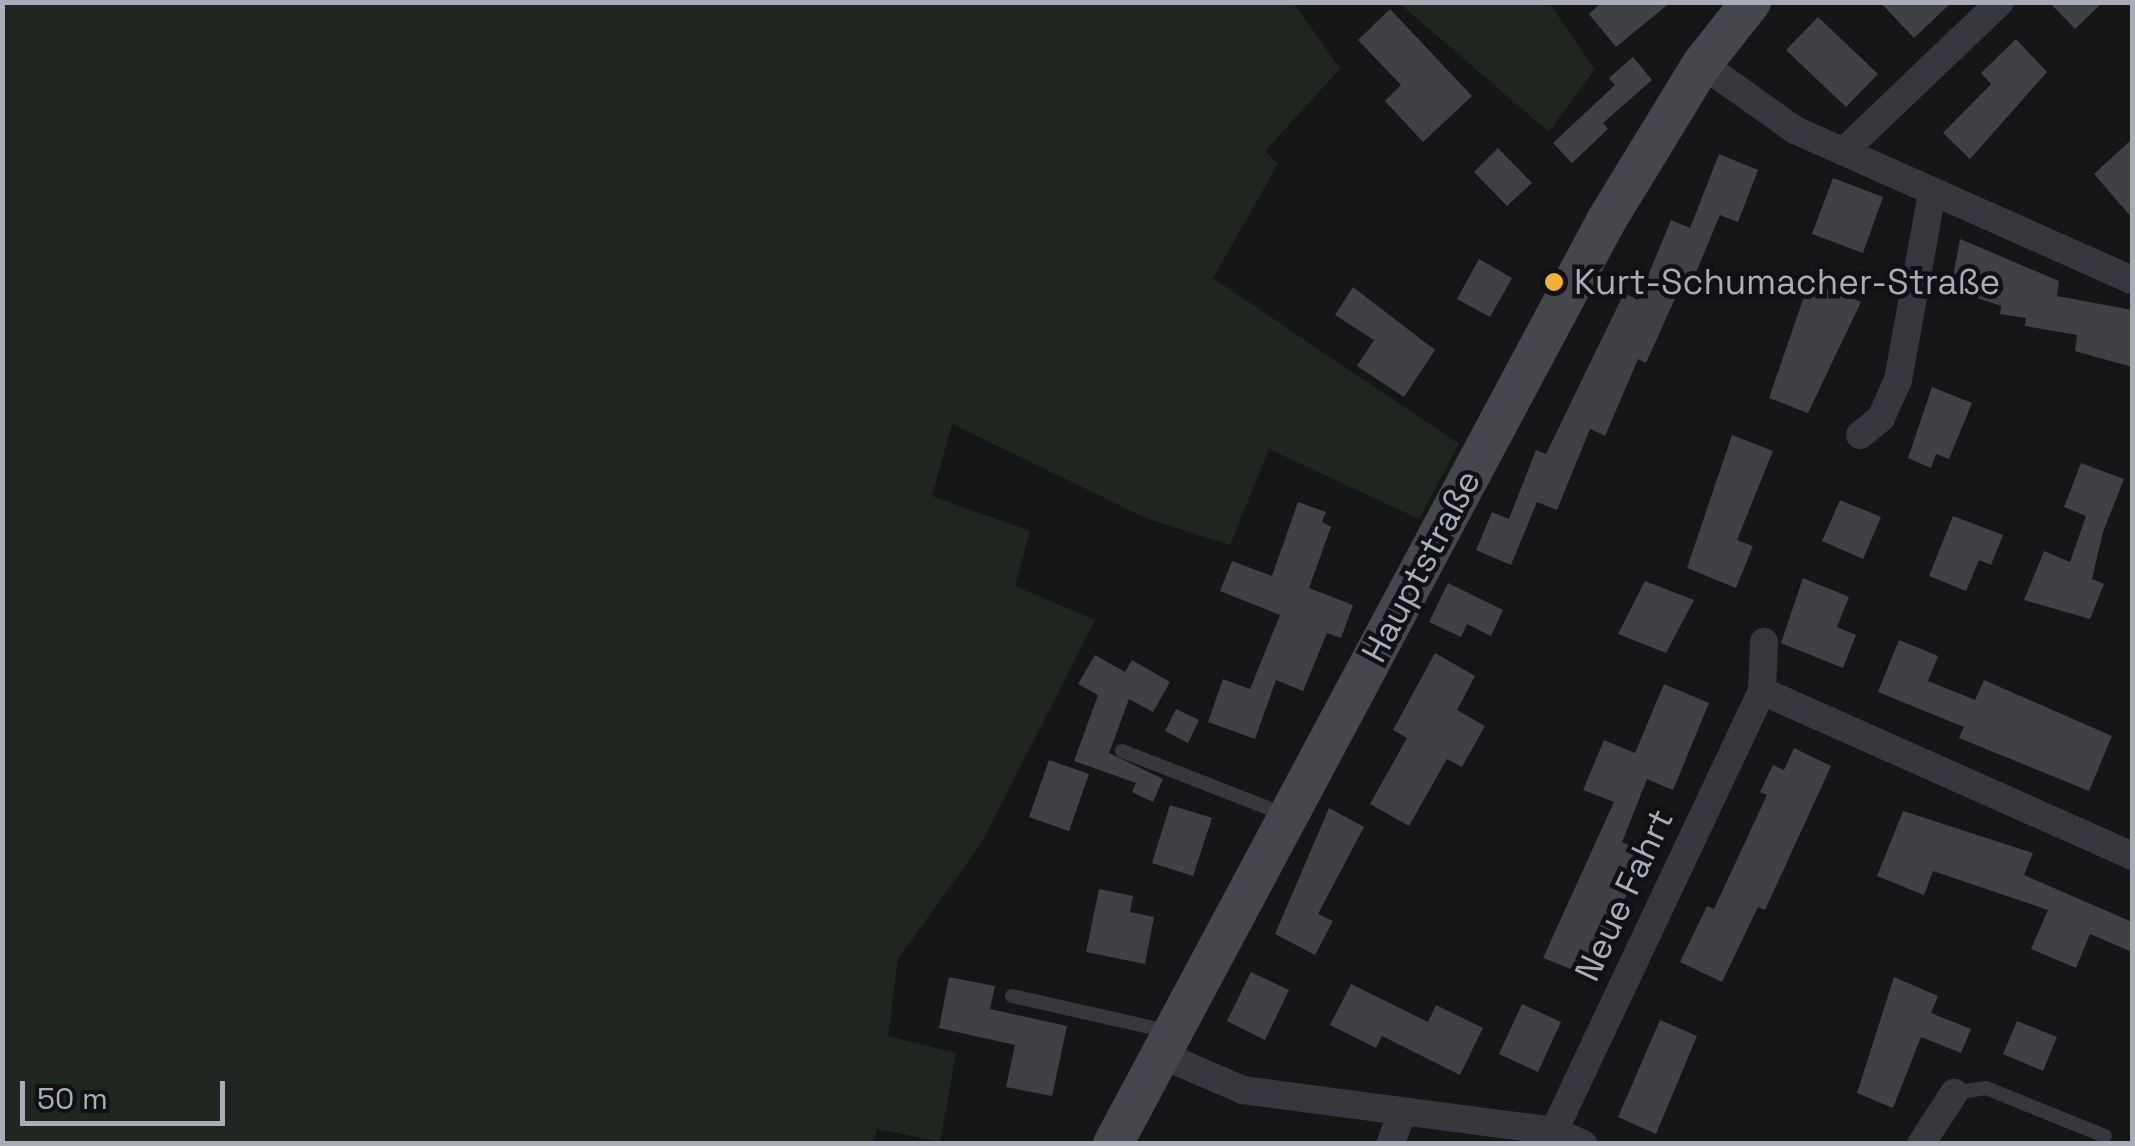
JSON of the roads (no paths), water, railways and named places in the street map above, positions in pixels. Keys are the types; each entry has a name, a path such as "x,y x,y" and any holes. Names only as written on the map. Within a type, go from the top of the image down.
{"street":[{"name":"Hauptstraße","path":"1113,1144 1162,1042 1289,816 1606,221 1702,64 1750,2"},
{"path":"1844,151 2000,2"},
{"path":"1702,64 1795,130 2132,280"},
{"path":"1860,436 1881,418 1898,380 1932,193"},
{"name":"Neue Fahrt","path":"1554,1131 1762,690 1764,642"},
{"path":"1762,690 2132,856"},
{"path":"1162,1042 1242,1090 1554,1131 1584,1144"},
{"path":"1922,1144 1954,1093"},
{"path":"1390,1144 1402,1112"}],"lane":[{"path":"1122,750 1289,816"},
{"path":"1012,996 1162,1042"},
{"path":"1954,1093 1986,1088 2105,1136"}],"place":[{"name":"Kurt-Schumacher-Straße","path":"1554,282"}]}
